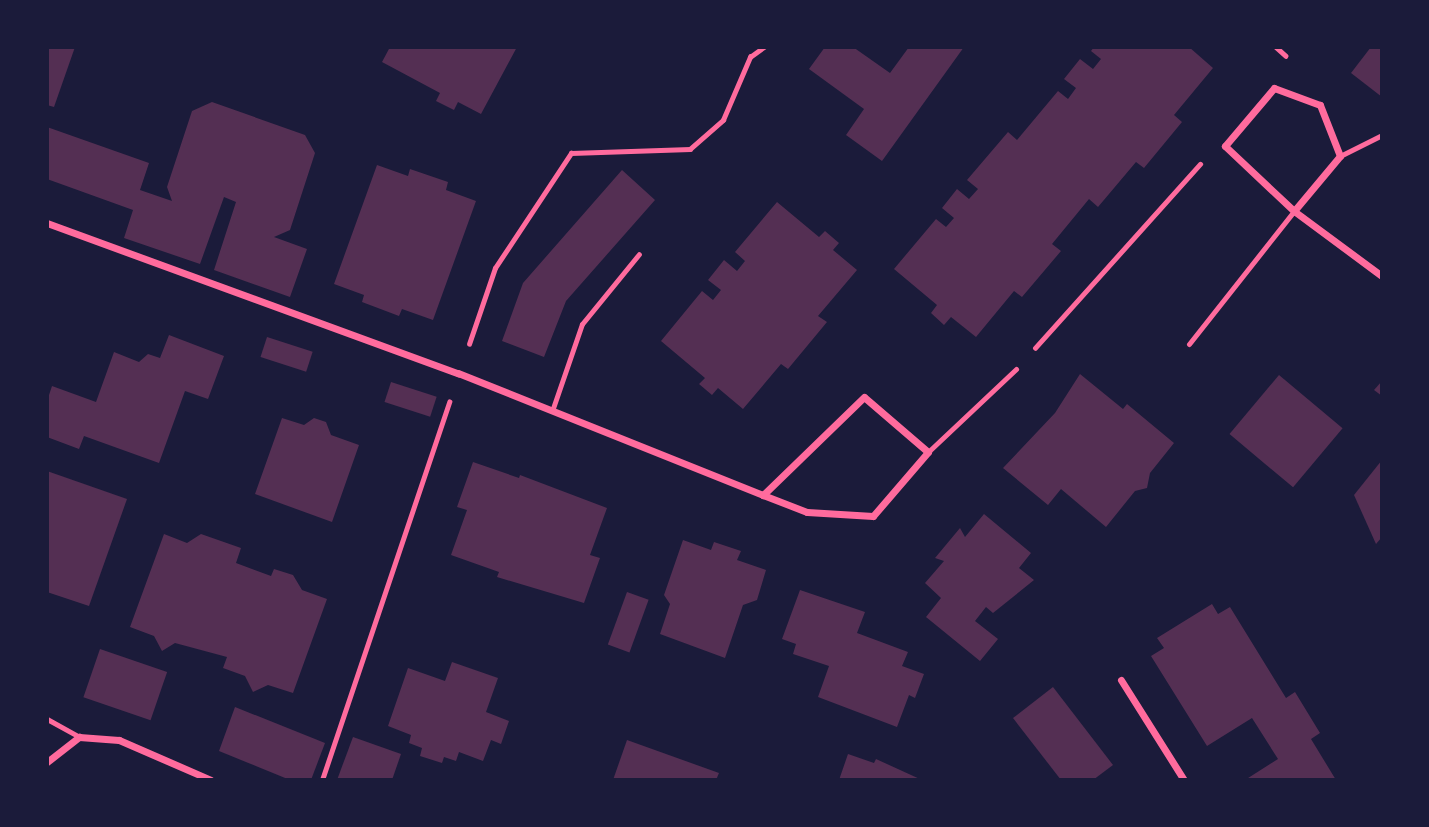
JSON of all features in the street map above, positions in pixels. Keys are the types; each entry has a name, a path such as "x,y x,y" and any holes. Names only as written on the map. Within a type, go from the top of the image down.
{"street":[{"path":"1294,211 1340,156 1320,105 1273,88 1225,146 1294,211 1382,276"},
{"path":"47,223 458,373 552,411 763,495 807,512 873,516 928,452 864,397 763,495"},
{"path":"1121,680 1184,780"},
{"path":"47,762 79,737 119,740 211,780"}],"lane":[{"path":"1340,156 1382,135"},
{"path":"1189,344 1294,211"},
{"path":"552,411 582,324 639,254"},
{"path":"928,452 1016,369"},
{"path":"47,719 79,737"}],"path":[{"path":"323,780 495,268 571,153 690,149 723,120 750,57 764,47"},
{"path":"1016,369 1202,161 1225,146"}],"building":[{"path":"47,47 75,47 54,107 47,105"},
{"path":"390,47 517,47 481,114 458,102 454,110 436,101 440,93 382,62"},
{"path":"825,47 853,47 890,73 909,47 964,47 882,161 846,135 864,109 809,69"},
{"path":"1094,47 1189,47 1213,68 1174,115 1182,122 1144,168 1136,162 1098,207 1089,199 1052,244 1061,251 1022,297 1014,291 976,337 951,317 944,325 931,313 937,305 894,269 936,219 946,227 954,218 942,208 957,189 969,199 978,189 967,180 1008,132 1017,140 1058,91 1068,99 1076,88 1064,79 1080,59 1093,69 1101,59 1091,51"},
{"path":"1371,47 1382,47 1382,97 1351,73"},
{"path":"212,102 305,135 315,153 290,230 274,237 307,249 290,297 214,270 236,202 224,197 200,264 124,238 133,210 47,179 47,127 149,163 140,190 172,201 167,187 192,111"},
{"path":"377,165 408,176 410,169 448,182 446,190 476,201 433,320 402,309 399,316 362,302 364,295 334,284"},
{"path":"622,170 655,200 566,301 544,357 502,341 523,283"},
{"path":"777,202 819,237 825,231 839,243 833,250 857,270 818,316 827,322 788,369 781,364 743,409 718,388 712,395 699,384 705,378 661,341 702,291 713,300 721,290 708,280 724,260 737,271 745,261 735,252"},
{"path":"169,335 224,356 208,399 185,391 159,463 84,436 79,449 47,437 47,401 52,386 96,402 114,352 139,362 148,354 160,358"},
{"path":"267,337 313,352 306,372 261,357"},
{"path":"1080,374 1123,409 1127,404 1174,443 1150,473 1147,488 1135,491 1106,527 1061,489 1048,505 1003,468 1055,413"},
{"path":"1279,375 1343,428 1293,487 1230,434"},
{"path":"1382,381 1382,396 1374,390"},
{"path":"391,382 437,397 430,417 385,402"},
{"path":"282,418 304,425 314,418 326,422 331,435 359,445 332,522 255,494"},
{"path":"1382,460 1382,537 1376,544 1354,495"},
{"path":"473,462 519,478 520,475 607,508 590,555 600,558 584,603 497,577 499,572 451,555 467,510 457,507"},
{"path":"47,471 127,499 89,606 47,592"},
{"path":"984,514 1031,553 1019,568 1034,580 993,613 986,607 975,621 998,639 980,661 926,617 941,598 925,583 944,561 935,558 960,528 965,537"},
{"path":"164,534 187,543 201,534 241,548 236,563 271,576 274,569 293,575 302,590 327,599 293,693 268,685 253,692 245,676 223,668 227,657 175,643 162,651 154,636 130,627"},
{"path":"683,540 711,550 714,542 741,551 737,560 766,570 757,600 743,605 725,658 660,634 670,604 664,595"},
{"path":"800,590 865,612 857,633 908,652 902,666 924,674 915,698 909,695 897,727 818,697 829,666 793,654 796,644 782,639"},
{"path":"627,592 649,600 629,652 608,645"},
{"path":"1212,604 1218,614 1230,607 1286,698 1295,692 1320,733 1311,739 1336,780 1245,780 1278,759 1252,718 1207,746 1151,656 1164,648 1157,638"},
{"path":"100,649 167,672 151,720 83,697"},
{"path":"452,662 498,678 486,712 509,721 501,744 491,740 483,761 459,752 456,761 444,757 442,763 420,756 422,748 409,743 411,735 388,726 408,668 445,681"},
{"path":"1053,687 1113,765 1093,780 1061,780 1013,718"},
{"path":"235,707 325,743 311,780 290,780 219,751"},
{"path":"353,737 401,754 392,780 337,780"},
{"path":"627,740 719,773 716,780 613,780"},
{"path":"848,754 874,763 876,759 922,780 839,780"}]}
